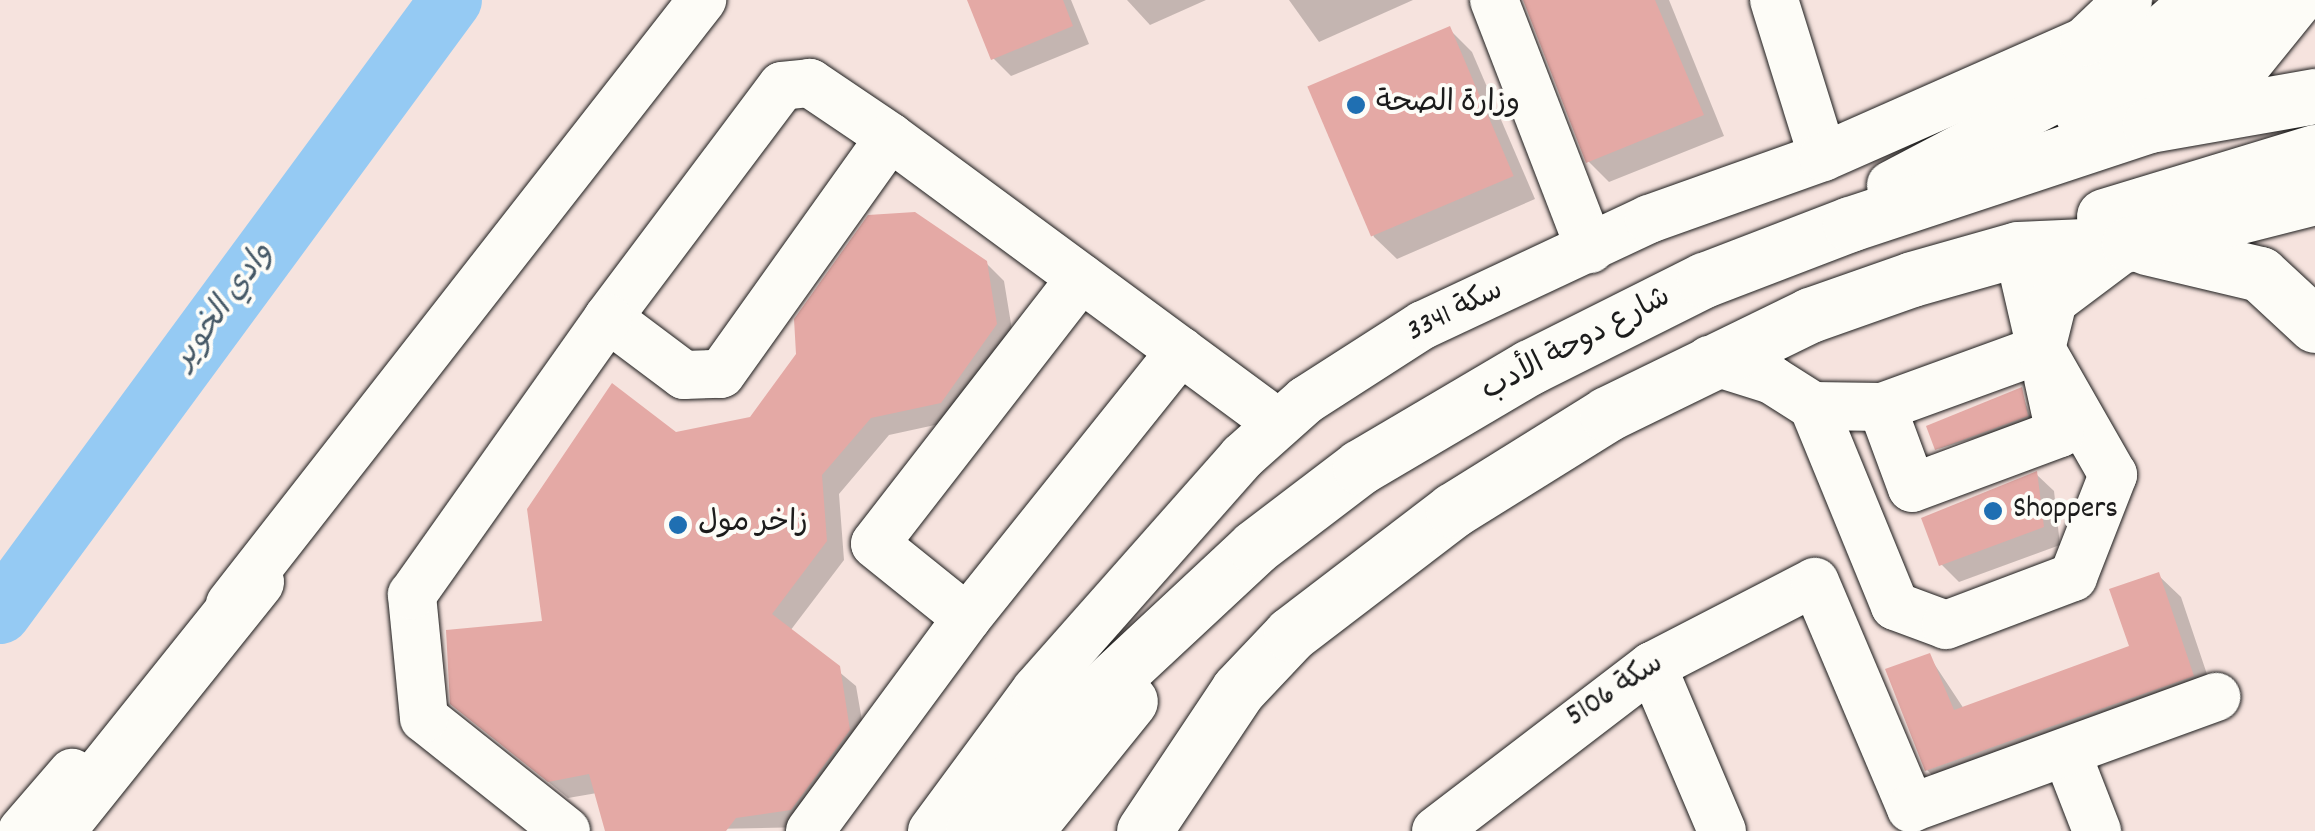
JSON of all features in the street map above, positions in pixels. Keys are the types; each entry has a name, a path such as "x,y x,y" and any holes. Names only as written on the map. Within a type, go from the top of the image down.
{"main road":[{"path":"1850,224 1891,185 2178,72 2242,0"},
{"path":"2150,125 2222,89 2294,0"},
{"name":"شارع دوحة الأدب","path":"973,831 1030,756 1196,610 1256,547 1360,467 1530,366 1704,280 1850,224 2150,125 2298,101"},
{"path":"2129,244 2308,164"},
{"path":"1118,831 1186,733 1238,690 1290,634 1454,510 1709,360 1827,309 2308,164"},
{"path":"2018,249 2129,244 2260,274 2315,325"},
{"path":"56,831 256,582"},
{"path":"88,831 256,582"},
{"path":"1025,831 1090,753 1196,610"},
{"path":"1144,831 1238,690"},
{"path":"1178,831 1238,690"},
{"path":"1051,831 1090,753"}],"street":[{"path":"22,831 167,660 256,582 702,0"},
{"path":"1494,0 1590,249"},
{"path":"1774,0 1822,157"},
{"name":"سكة 3341","path":"932,831 1036,690 1276,421 1424,325 1590,249 1822,157 2084,42 2128,0"},
{"path":"1891,185 2123,63 2195,0"},
{"path":"566,831 424,718 412,595 608,318 782,86 810,83 890,137 1276,421"},
{"path":"608,318 684,375 720,374 890,137"},
{"path":"2129,244 2053,302 2041,349 2112,475 2072,577 1946,625 1895,606 1840,629 1911,808 2216,697"},
{"path":"1882,407 1912,488 2060,433 2018,249"},
{"path":"967,618 875,544 1081,278"},
{"path":"1709,360 1772,380 1812,406 1882,407 2041,349"},
{"path":"810,831 967,618 1180,351"},
{"path":"1812,406 1895,606"},
{"name":"سكة 5106","path":"1436,831 1652,666 1814,582 1840,629"},
{"path":"1652,666 1722,831"},
{"path":"2067,754 2096,831"}],"building":[{"path":"967,0 1063,0 1073,26 991,60"},
{"path":"1523,0 1655,0 1704,115 1586,163"},
{"path":"1450,26 1514,176 1371,237 1307,87"},
{"name":"زاخر مول","path":"915,212 987,261 997,324 941,403 871,418 822,475 827,541 772,614 840,666 850,730 791,810 736,818 726,831 605,831 589,774 548,782 450,704 446,630 542,621 527,509 612,383 676,432 750,417 796,354 794,319 868,215"},
{"path":"2022,387 2028,416 1935,450 1926,426"},
{"name":"Shoppers","path":"2037,471 2044,527 1939,566 1921,518"},
{"path":"2159,572 2194,676 1925,771 1885,669 1930,653 1954,710 2129,646 2109,589"}],"waterway":[{"name":"وادي الخوير","path":"0,613 451,0"}],"place":[{"name":"وزارة الصحة","path":"1356,105"},
{"name":"Shoppers","path":"1993,511"},
{"name":"زاخر مول","path":"678,525"}]}
